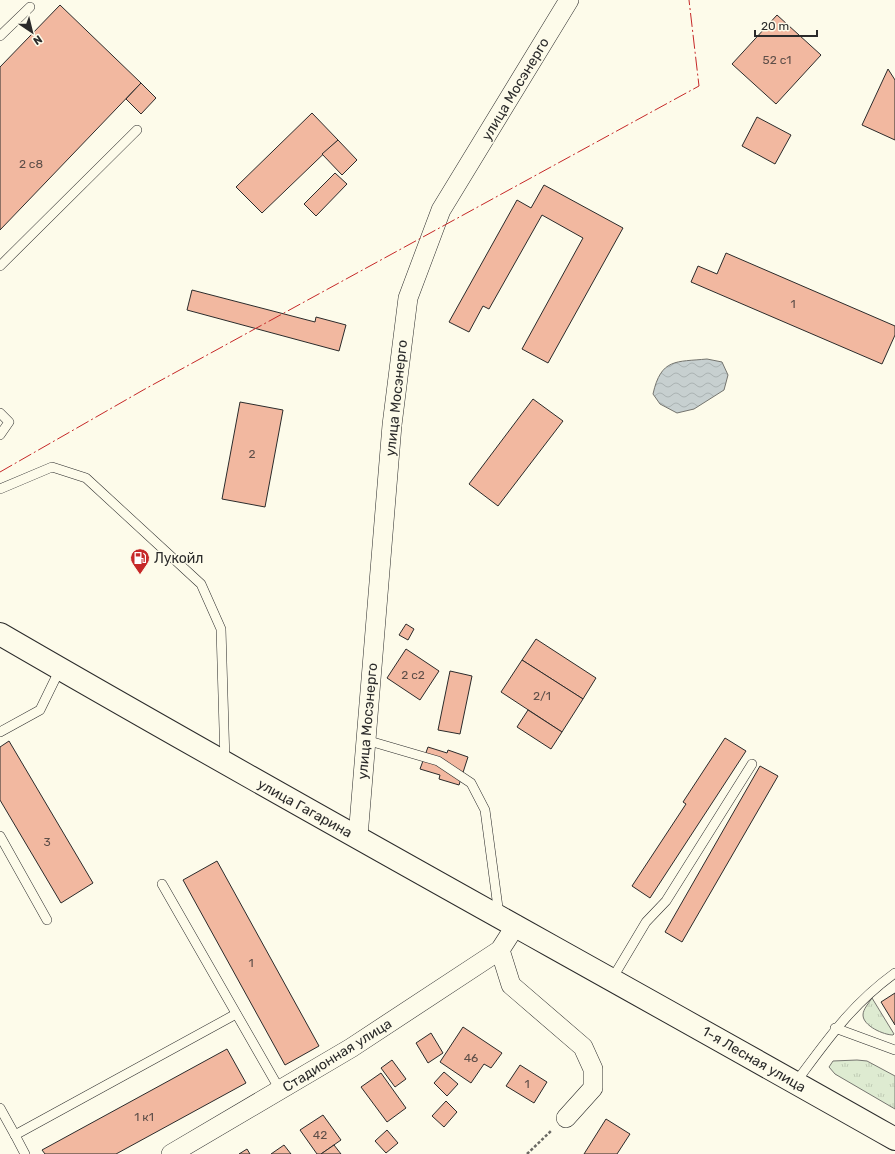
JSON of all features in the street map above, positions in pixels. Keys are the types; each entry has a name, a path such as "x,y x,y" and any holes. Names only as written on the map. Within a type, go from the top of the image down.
{"main road":[{"name":"улица Гагарина","path":"0,634 225,764 612,978"},
{"name":"1-я Лесная улица","path":"612,978 895,1139"}],"street":[{"name":"улица Мосэнерго","path":"358,837 392,425 408,298 441,210 569,0"},
{"path":"508,921 500,950 511,985 583,1047 593,1069 593,1088 566,1118"},
{"name":"Стадионная улица","path":"171,1154 351,1048 500,950"}],"lane":[{"path":"0,36 30,7"},
{"path":"0,266 137,130"},
{"path":"0,413 9,422 0,435"},
{"path":"0,489 52,467 86,478 201,584 221,629 225,764"},
{"path":"0,732 40,710 60,668"},
{"path":"366,740 438,761 471,784 485,810 508,921"},
{"path":"612,978 646,922 666,901 752,764"},
{"path":"0,836 47,920"},
{"path":"162,884 280,1090"},
{"path":"796,1082 835,1028 872,990 895,973"},
{"path":"15,1136 236,1014"},
{"path":"835,1028 895,1050"},
{"path":"0,1108 25,1154"}],"path":[{"path":"527,1154 566,1118"}],"green space":[{"path":"872,998 894,1034 893,1035 889,1035 875,1029 866,1023 863,1015 866,1006"},
{"path":"833,1061 867,1061 895,1076 895,1109 835,1074 829,1067"}],"water":[{"path":"707,359 722,362 728,375 724,390 694,409 677,413 660,404 653,394 656,382 665,368 678,362"}],"building":[{"path":"60,5 141,83 0,230 0,67"},
{"path":"777,15 821,55 776,104 732,64"},
{"path":"888,69 895,80 895,140 862,125"},
{"path":"141,83 156,98 141,114 126,99"},
{"path":"312,113 338,140 262,213 236,187"},
{"path":"757,117 791,135 775,164 742,146"},
{"path":"338,140 357,160 342,175 322,154"},
{"path":"335,173 347,184 316,216 304,204"},
{"path":"544,185 623,228 548,363 522,349 583,238 542,215 489,309 483,306 469,332 449,322 517,200 531,208"},
{"path":"726,253 895,326 895,335 882,364 691,282 698,266 717,274"},
{"path":"192,290 315,322 316,317 346,325 339,351 187,310"},
{"path":"533,399 563,421 498,506 469,484"},
{"path":"240,402 283,410 265,507 222,499"},
{"path":"406,624 414,629 408,640 399,635"},
{"path":"536,639 596,678 583,699 522,660"},
{"path":"406,649 439,671 420,700 387,678"},
{"path":"522,660 583,699 562,732 501,692"},
{"path":"450,671 472,676 460,734 438,730"},
{"path":"528,710 562,732 551,749 517,727"},
{"path":"725,738 746,751 650,898 632,886 686,804 683,802"},
{"path":"9,741 93,883 61,903 0,800 0,747"},
{"path":"428,747 447,753 448,750 468,757 459,785 439,779 440,775 420,769"},
{"path":"760,766 778,776 682,942 665,932"},
{"path":"217,861 319,1046 285,1065 183,880"},
{"path":"895,993 895,1025 881,1002"},
{"path":"463,1027 502,1053 491,1068 484,1064 471,1083 440,1062"},
{"path":"431,1033 443,1053 428,1063 416,1043"},
{"path":"227,1049 246,1083 116,1154 45,1154 42,1150"},
{"path":"392,1060 406,1079 395,1087 381,1068"},
{"path":"520,1065 547,1082 534,1103 506,1086"},
{"path":"444,1072 458,1084 447,1096 434,1083"},
{"path":"381,1073 406,1108 387,1122 361,1087"},
{"path":"446,1101 457,1112 444,1127 432,1116"},
{"path":"323,1115 341,1140 321,1154 317,1154 300,1130"},
{"path":"606,1119 630,1134 617,1154 584,1154"},
{"path":"387,1130 398,1143 386,1153 375,1141"},
{"path":"284,1145 291,1154 271,1154"},
{"path":"334,1145 341,1154 321,1154"},
{"path":"247,1149 250,1154 239,1154"}],"power":[{"path":"0,472 145,389 699,86 689,0"}],"place":[{"name":"Лукойл","path":"140,575"}]}
